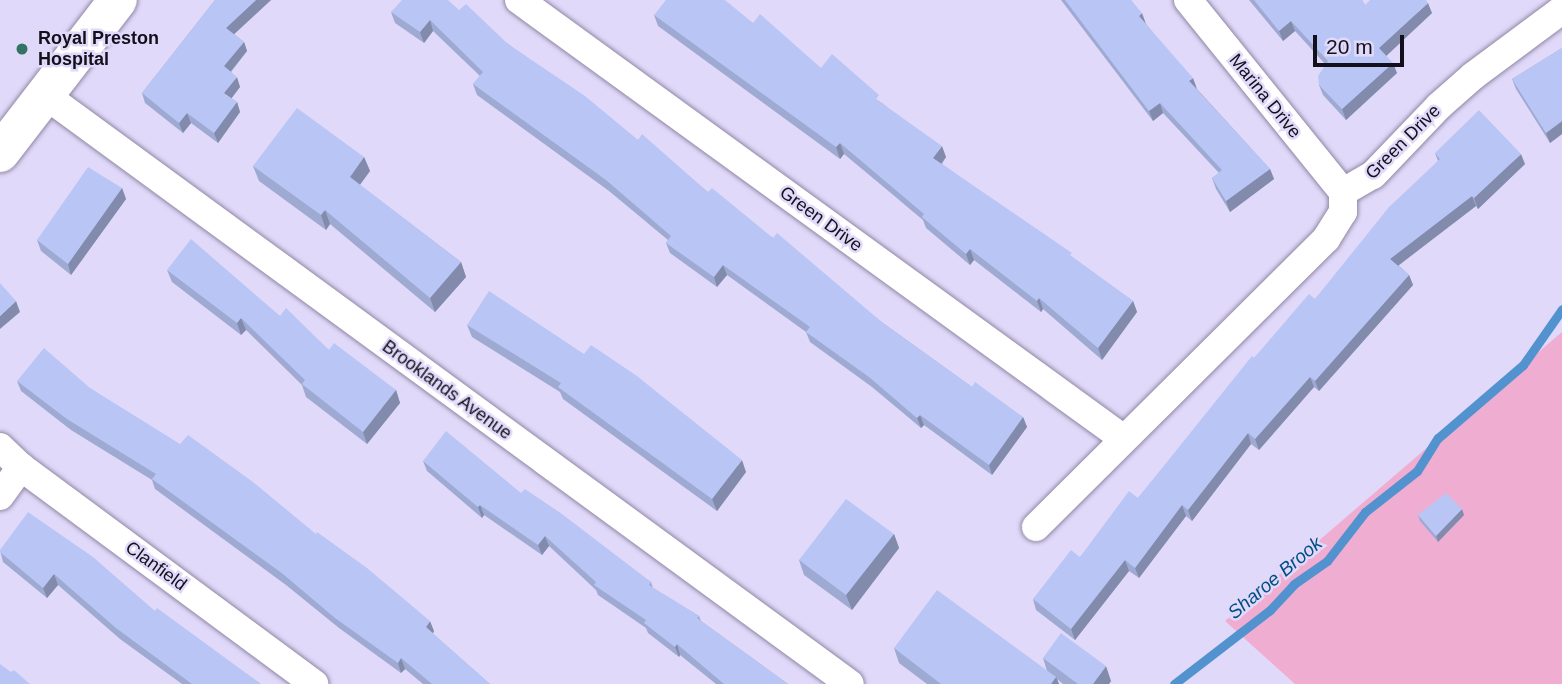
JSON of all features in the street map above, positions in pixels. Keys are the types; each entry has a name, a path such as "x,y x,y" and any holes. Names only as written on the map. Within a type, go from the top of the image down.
{"street":[{"path":"0,153 118,0"},
{"name":"Green Drive","path":"519,0 1124,439"},
{"name":"Marina Drive","path":"1188,0 1343,192"},
{"name":"Green Drive","path":"1343,192 1373,175 1473,76 1562,10"},
{"name":"Brooklands Avenue","path":"45,96 850,684"},
{"path":"1036,527 1326,239 1343,212 1343,192"},
{"name":"Clanfield","path":"0,447 21,467 314,684"},
{"path":"0,496 21,467"}],"shaded area":[{"path":"1562,332 1562,684 1295,684 1225,621"}],"building":[{"path":"215,0 256,0 226,28 244,42 224,66 237,77 224,93 237,102 214,133 187,113 179,123 142,93"},
{"path":"402,0 448,0 459,10 466,4 508,44 585,96 638,140 642,134 708,192 712,188 773,238 777,233 883,323 972,387 975,382 1023,417 989,465 920,415 917,418 869,377 806,332 810,327 723,265 714,277 666,243 671,236 606,180 473,84 483,72 430,20 420,32 391,12"},
{"path":"666,0 725,0 753,23 760,14 821,68 832,54 879,95 876,99 942,146 933,158 1072,253 1070,255 1133,301 1098,348 1039,298 1037,301 970,249 966,254 922,217 924,214 840,143 836,147 654,15"},
{"path":"1065,0 1131,0 1142,13 1139,16 1193,78 1189,81 1270,169 1226,201 1212,178 1222,170 1160,103 1149,111"},
{"path":"1254,0 1362,0 1365,5 1370,0 1426,0 1428,3 1379,48 1393,63 1342,109 1319,85 1318,76 1328,61 1291,21 1279,31"},
{"path":"1562,48 1562,121 1546,133 1512,79"},
{"path":"297,108 364,157 350,177 461,262 430,298 325,210 321,215 253,166"},
{"path":"1479,110 1521,154 1474,198 1472,196 1390,259 1409,275 1315,381 1310,377 1255,439 1248,433 1188,510 1182,505 1135,568 1125,560 1071,629 1033,599 1071,550 1080,557 1129,491 1138,498 1252,356 1254,358 1309,294 1315,299 1389,207 1440,159 1435,153"},
{"path":"88,167 122,188 68,264 37,240"},
{"path":"191,239 280,316 286,308 329,350 334,343 396,390 363,432 302,384 305,380 241,318 237,323 167,270"},
{"path":"0,283 16,301 0,316"},
{"path":"489,291 584,354 591,345 637,376 742,460 712,499 558,387 561,383 467,325"},
{"path":"44,348 90,388 180,444 188,435 253,482 316,534 317,532 367,568 430,621 426,627 490,684 432,684 401,658 398,663 335,618 283,574 152,479 156,474 67,419 17,381"},
{"path":"446,431 521,493 525,489 562,514 651,582 649,585 699,616 697,618 788,684 724,684 677,644 675,647 644,623 646,620 594,585 596,582 545,536 538,545 480,505 478,507 423,461"},
{"path":"1446,493 1462,509 1436,536 1418,515"},
{"path":"846,499 894,534 846,595 799,560"},
{"path":"28,512 93,557 155,611 157,608 261,684 192,684 116,628 54,574 43,588 0,552"},
{"path":"937,590 1056,677 1051,684 941,684 894,648"},
{"path":"1061,633 1106,666 1093,684 1078,684 1043,658"},
{"path":"0,664 11,672 14,670 30,684 0,684"}],"waterway":[{"name":"Sharoe Brook","path":"1174,684 1270,610 1294,584 1327,561 1365,512 1417,471 1438,438 1523,365 1562,309"}],"place":[{"name":"Royal Preston Hospital","path":"22,49"}]}
